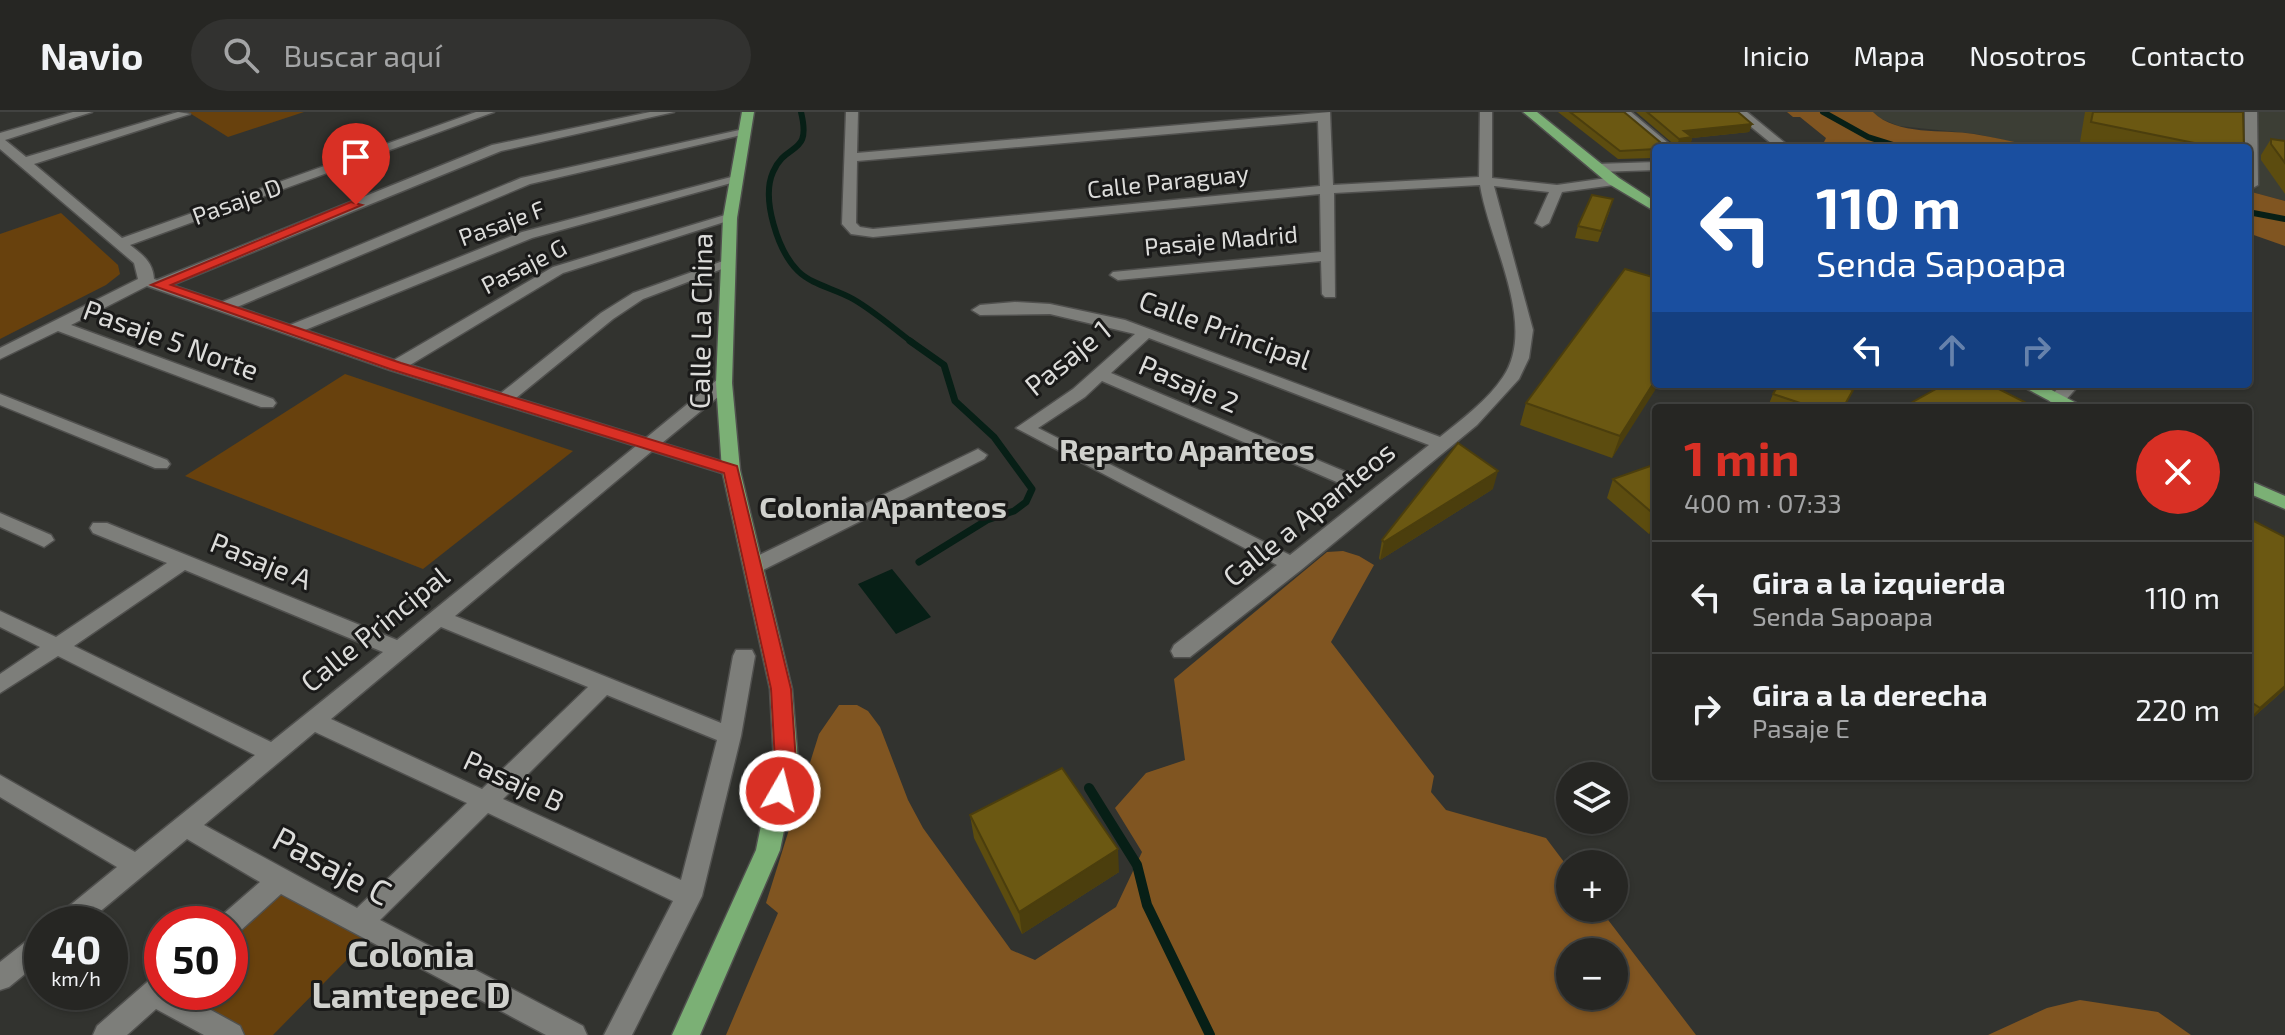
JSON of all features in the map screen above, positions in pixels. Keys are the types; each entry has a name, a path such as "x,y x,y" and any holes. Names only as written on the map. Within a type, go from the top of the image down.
{"main road":[{"path":"1529,112 1614,181 1652,205"},
{"name":"Calle La China","path":"686,1035 768,850 786,762 781,689 731,470 724,383 730,218 746,122"},
{"path":"2034,388 2068,404"},
{"path":"2252,488 2285,503"}],"street":[{"path":"0,140 86,112"},
{"name":"Pasaje D","path":"121,243 488,112"},
{"path":"0,354 152,283 497,148 668,112"},
{"path":"852,112 850,158 1324,115 1329,189 1330,294"},
{"name":"Calle a Apanteos","path":"1182,651 1294,565 1501,393 1524,348 1523,316 1486,181 1486,112"},
{"path":"1623,112 1663,144"},
{"path":"1739,112 1780,144"},
{"path":"2251,112 2251,144"},
{"path":"25,162 184,114"},
{"path":"223,307 526,181 746,122"},
{"path":"0,140 140,260 152,283 396,366 731,470"},
{"name":"Calle Paraguay","path":"850,158 849,224 856,231 889,232 1329,189 1486,181 1557,189 1614,181"},
{"path":"1597,168 1652,166"},
{"name":"Pasaje F","path":"290,330 527,235 735,180"},
{"path":"1542,223 1557,189"},
{"name":"Pasaje G","path":"396,366 558,270 730,218"},
{"name":"Pasaje Madrid","path":"1118,275 1329,256"},
{"path":"505,398 607,316 638,296 728,264"},
{"name":"Calle Principal","path":"980,310 1013,304 1055,309 1147,332 1442,444"},
{"name":"Pasaje 5 Norte","path":"57,325 267,403"},
{"name":"Pasaje 1","path":"1147,332 1101,375 1048,415 1025,428 1294,565"},
{"name":"Pasaje 2","path":"1101,375 1346,479"},
{"name":"Calle Principal","path":"88,906 724,383"},
{"path":"2057,399 2068,388"},
{"path":"0,399 161,464"},
{"path":"754,566 978,455"},
{"path":"0,519 44,540"},
{"name":"Pasaje A","path":"100,528 400,650"},
{"path":"0,685 183,562"},
{"path":"0,618 273,754"},
{"path":"439,618 730,736"},
{"path":"618,1035 689,896 730,736 744,656"},
{"path":"360,923 604,685"},
{"name":"Pasaje B","path":"313,721 689,896"},
{"path":"0,785 137,866"},
{"name":"Pasaje C","path":"185,826 279,880 573,1035"},
{"path":"248,908 279,880"},
{"path":"0,978 24,959"},
{"path":"107,1035 144,1002"},
{"path":"191,1010 230,1035"}],"shaded area":[{"path":"188,112 304,112 228,137"},
{"path":"1787,112 1873,112 1883,120 1907,128 1974,134 2022,144 1823,144 1826,138 1800,117 1793,117"},
{"path":"1873,112 2285,112 2285,201 2252,192 2252,144 2022,144 1976,134 1899,126 1879,118"},
{"path":"2252,192 2285,201 2285,246 2252,234"},
{"path":"61,213 118,265 120,274 106,285 0,339 0,234"},
{"path":"345,374 573,451 423,569 185,476"},
{"path":"1343,551 1374,565 1331,642 1434,776 1431,792 1446,810 1546,838 1556,851 1556,922 1610,922 1622,938 1556,938 1556,1010 1628,1010 1628,946 1696,1035 726,1035 778,913 766,903 819,734 839,705 857,705 868,711 880,727 908,800 923,828 1011,950 1035,960 1116,907 1142,852 1115,808 1146,773 1185,760 1174,679 1327,552"},
{"path":"892,569 931,617 896,634 858,584"},
{"path":"279,880 375,931 273,1035 230,1035 185,1010 248,1010 248,908"},
{"path":"2080,1000 2158,1012 2191,1035 1988,1035 2047,1008"}],"building":[{"path":"1570,112 1624,112 1660,142 1652,144 1652,149 1620,151"},
{"path":"1647,112 1738,112 1752,124 1684,131 1692,137 1679,139"},
{"path":"2093,112 2243,112 2244,144 2199,144 2091,122"},
{"path":"2271,139 2285,141 2285,163 2271,144"},
{"path":"1592,195 1613,199 1601,231 1578,226"},
{"path":"1625,269 1652,277 1652,385 1620,436 1526,403"},
{"path":"1777,388 1853,390 1845,404 1803,404 1773,394"},
{"path":"1938,388 1997,388 2028,404 1909,404"},
{"path":"1458,443 1498,471 1384,542 1382,540"},
{"path":"1652,465 1652,513 1613,479"},
{"path":"2252,520 2285,537 2285,686 2260,708 2252,703"},
{"path":"1062,768 1118,849 1019,912 970,815"}],"waterway":[{"path":"801,112 803,136 800,143 778,162 770,183 770,210 784,251 804,276 861,304 913,343"},
{"path":"1823,112 1868,137 1890,144"},
{"path":"2252,213 2285,219"},
{"path":"910,341 944,365 955,401 994,437 1032,489 1026,502 1014,511 987,520 919,562"},
{"path":"1089,788 1137,865 1147,905 1210,1035"}],"district":[{"name":"Reparto Apanteos","path":"1187,451"},
{"name":"Colonia Apanteos","path":"883,508"},
{"name":"Colonia Lamtepec D","path":"411,974"}],"route":[{"path":"356,205 158,285 396,366 731,470 781,689 786,762 780,791"}]}
